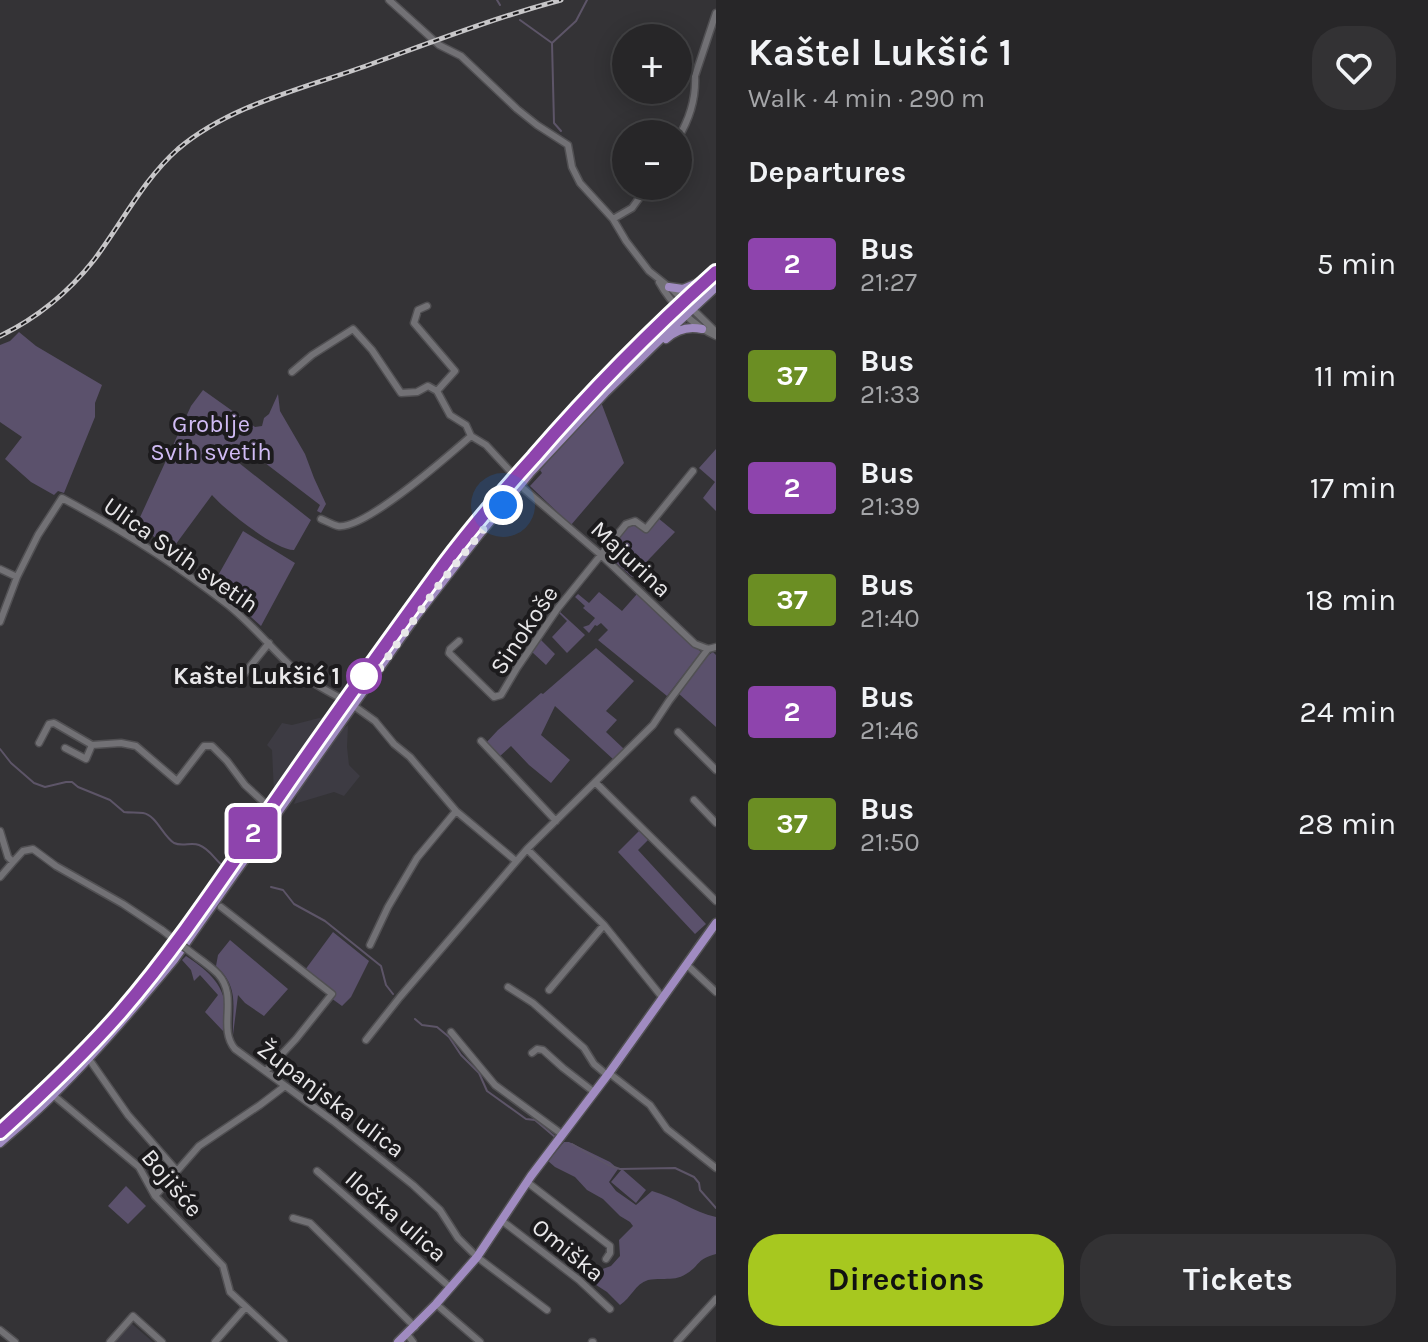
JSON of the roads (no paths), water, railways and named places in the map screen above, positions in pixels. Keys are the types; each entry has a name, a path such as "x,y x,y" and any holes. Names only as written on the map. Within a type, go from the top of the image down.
{"main road":[{"path":"669,287 683,289 713,275"},
{"path":"0,1143 89,1059 182,950 448,559 495,500 602,381 713,275"},
{"path":"0,1132 54,1082 119,1013 186,929 270,808 503,505 652,347 716,287"},
{"path":"652,347 683,329 702,329"},
{"path":"398,1342 410,1338 415,1327 477,1257 527,1182 716,923"}],"street":[{"path":"389,0 439,45 461,56 517,109 568,145 572,167 580,183 613,219 667,294 716,334"},
{"path":"687,120 696,86 695,76 716,13"},
{"path":"613,219 632,208 638,200"},
{"path":"657,279 669,287 681,304"},
{"path":"427,306 418,310 414,323 455,371 437,391"},
{"path":"689,312 702,329 716,334"},
{"path":"292,372 353,329 372,350 401,393 417,392 428,386 437,391 450,415 466,425 471,436 486,445 511,472"},
{"path":"321,519 340,526 363,519 422,479 471,436"},
{"path":"601,555 626,524 635,521 646,529 693,471"},
{"name":"Majurina","path":"524,489 601,555 695,644 712,648"},
{"name":"Ulica Svih svetih","path":"0,622 17,577 38,535 62,498 117,528 201,585 228,605 295,670 375,721 456,811 516,861"},
{"name":"Sinokoše","path":"459,641 449,653 494,697 501,695 558,608 601,555"},
{"path":"0,569 17,577"},
{"path":"239,680 269,643"},
{"path":"366,1040 516,861 653,725 712,648"},
{"path":"39,743 49,724 54,723 92,745 121,743 136,746 177,781 204,746 212,746 245,785 270,808"},
{"path":"678,732 716,770"},
{"path":"481,741 556,821"},
{"path":"65,748 86,759 92,745"},
{"path":"595,782 716,901"},
{"path":"694,800 716,823"},
{"path":"370,945 417,858 456,811"},
{"path":"0,831 8,857 13,862 0,877"},
{"name":"Županjska ulica","path":"13,862 23,851 33,849 162,930 219,975 226,987 229,1008 227,1032 235,1049 413,1185 440,1210 458,1238 477,1257 547,1310"},
{"path":"527,849 604,925 662,997"},
{"path":"221,907 332,994 266,1071"},
{"path":"549,990 604,925"},
{"path":"687,965 716,992"},
{"path":"508,987 533,1003 584,1048 594,1064 650,1105 667,1129 716,1168"},
{"path":"451,1032 495,1085 563,1135"},
{"path":"532,1053 537,1049 543,1050 594,1092"},
{"path":"89,1059 128,1115 177,1171"},
{"path":"155,1196 199,1146 285,1086"},
{"name":"Bojišće","path":"53,1095 139,1167 155,1196 223,1266 230,1292 284,1342"},
{"name":"Iločka ulica","path":"317,1171 451,1288"},
{"path":"527,1182 610,1246 606,1259"},
{"path":"293,1218 310,1223 415,1327"},
{"name":"Omiška","path":"501,1220 579,1280 610,1309"},
{"path":"677,1342 716,1299"},
{"path":"436,1304 480,1342"},
{"path":"215,1342 245,1308"},
{"path":"110,1342 133,1316 162,1342"},
{"path":"0,1330 15,1342"}],"waterway":[{"path":"497,0 500,5"},
{"path":"561,131 554,123 552,43 576,21 587,0"},
{"path":"520,20 552,43"},
{"path":"0,749 34,783 45,787 72,782 110,800 124,812 148,815 174,843 203,847 223,866"},
{"path":"271,887 283,890 294,904 325,921 381,966 386,985 393,994"},
{"path":"415,1019 422,1025 437,1027 449,1037 479,1073 487,1091 526,1119 535,1120 555,1137"},
{"path":"572,1144 620,1169 675,1168 694,1177 700,1190 716,1208"}],"railway":[{"path":"0,336 27,321 63,294 94,260 165,161 219,121 289,92 485,23 561,0"}],"place":[{"name":"Kaštel Lukšić 1","path":"364,676"}],"park label":[{"name":"Groblje Svih svetih","path":"211,438"}]}
